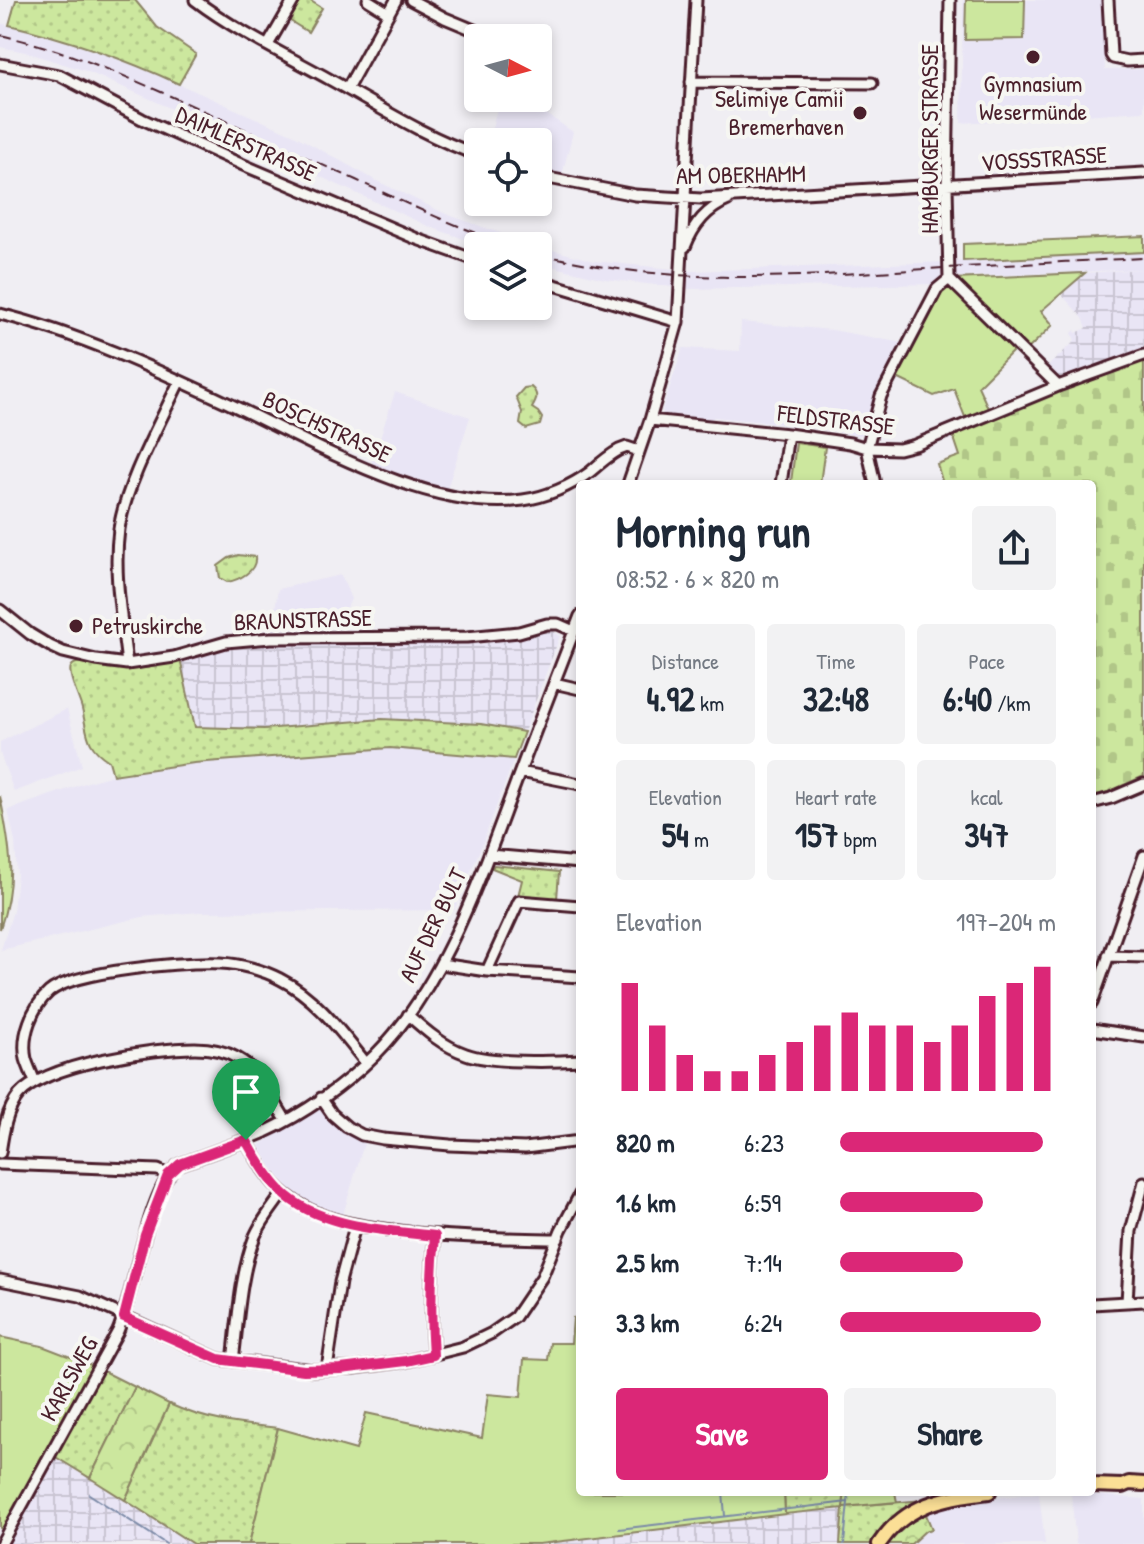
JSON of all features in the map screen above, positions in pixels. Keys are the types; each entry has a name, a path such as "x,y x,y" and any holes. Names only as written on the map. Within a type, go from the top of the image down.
{"main road":[{"path":"1122,1486 1144,1484"},
{"path":"1096,1485 1144,1490"},
{"path":"879,1544 898,1521 926,1505 964,1496"}],"street":[{"path":"196,0 397,118 464,150"},
{"path":"268,45 294,0"},
{"path":"368,0 389,13"},
{"path":"347,89 396,0"},
{"path":"411,0 464,26"},
{"path":"629,480 678,322 696,0"},
{"name":"HAMBURGER STRASSE","path":"950,0 947,186 952,281"},
{"path":"1108,0 1111,55 1117,60 1144,60"},
{"name":"DAIMLERSTRASSE","path":"0,64 59,75 142,119 228,159 464,256"},
{"path":"691,82 872,83"},
{"name":"VOSSSTRASSE","path":"947,186 1144,173"},
{"name":"AM OBERHAMM","path":"552,179 635,195 685,198 947,186"},
{"path":"682,254 690,235 706,214 734,197"},
{"path":"874,480 867,448 881,396 937,289 952,281 1058,386"},
{"path":"552,284 678,322"},
{"name":"BOSCHSTRASSE","path":"0,314 64,332 131,359 370,471 426,489 474,500 500,502 538,497 576,481"},
{"name":"FELDSTRASSE","path":"650,420 788,434 867,448 899,449 1144,355"},
{"path":"127,664 117,568 120,525 134,479 179,382"},
{"path":"782,480 788,434"},
{"name":"BOSCHSTRASSE","path":"577,480 619,450 627,447 639,451"},
{"name":"BRAUNSTRASSE","path":"0,610 63,652 127,664 174,657 226,642 271,638 467,637 519,632 547,624 558,624 574,631"},
{"name":"AUF DER BULT","path":"168,1175 180,1164 246,1140 321,1098 366,1063 408,1015 441,964 489,855 576,626"},
{"path":"554,683 576,688"},
{"path":"520,772 576,783"},
{"path":"1096,802 1144,784"},
{"path":"489,855 576,863"},
{"path":"1096,991 1144,856"},
{"path":"487,971 519,901 576,906"},
{"path":"1108,956 1144,957"},
{"path":"35,1082 26,1059 25,1041 28,1025 37,1007 49,993 77,979 172,964 224,963 252,968 278,978 299,990 329,1017 366,1063"},
{"path":"441,964 487,971 576,977"},
{"path":"408,1015 437,1040 465,1054 496,1059 576,1060"},
{"path":"1096,1030 1144,1037"},
{"path":"0,1153 5,1122 18,1096 35,1082 78,1065 131,1055 195,1048 218,1050 238,1058 254,1072 286,1120"},
{"path":"321,1098 332,1114 347,1127 362,1135 383,1139 525,1148 576,1142"},
{"path":"246,1140 283,1193 325,1217 355,1226 435,1236 558,1239"},
{"path":"0,1164 158,1170 168,1175 145,1235 124,1317"},
{"path":"1127,1302 1131,1231 1144,1182"},
{"path":"233,1361 243,1281 255,1236 267,1213 283,1193"},
{"path":"0,1280 80,1296 218,1359 304,1370 382,1364 463,1347 515,1317 542,1277 576,1202"},
{"path":"327,1369 340,1282 355,1226"},
{"path":"433,1355 430,1316 435,1236"},
{"path":"1096,1304 1144,1301"},
{"name":"KARLSWEG","path":"1,1544 124,1317"}],"shaded area":[{"name":"Gymnasium Wesermünde","path":"963,0 1102,0 1105,70 1144,69 1144,111 961,123"},
{"path":"0,23 86,47 154,73 294,135 375,180 446,214 497,232 464,232 464,239 430,227 86,71 0,47"},
{"path":"496,112 543,112 573,132 562,175 552,172 552,128 492,128"},
{"path":"552,250 594,261 693,271 1144,252 1144,269 941,278 937,284 689,289 605,279 552,266"},
{"path":"1144,269 1144,351 1058,381 1045,369 1075,341 1072,333 1075,330 1076,333 1087,328 1083,318 1061,294 1085,273"},
{"path":"741,322 832,330 903,343 872,405 864,432 858,436 822,428 714,417 711,420 664,416 662,410 683,348 740,351"},
{"path":"395,392 470,417 447,489 371,465"},
{"path":"341,575 351,599 340,623 272,630 278,589"},
{"path":"550,629 560,636 524,732 481,724 382,719 264,729 195,727 180,659 226,649 278,644 480,644 521,638"},
{"path":"67,709 82,766 14,792 0,753 0,742"},
{"path":"390,748 514,759 454,910 199,912 142,917 1,950 13,911 17,875 15,842 8,810 113,775 194,763"},
{"path":"319,1107 340,1129 365,1140 342,1218 286,1188 268,1166 258,1146"},
{"path":"54,1456 90,1478 193,1544 8,1544"},
{"path":"1039,1496 1045,1544 911,1544 925,1531 925,1512 961,1502"},
{"path":"1071,1496 1144,1499 1144,1544 1076,1544"},
{"path":"843,1507 840,1544 539,1544 785,1514"}],"green space":[{"path":"16,0 135,0 157,27 196,54 179,84 96,50 9,25"},
{"path":"298,0 309,0 322,8 308,32 287,19"},
{"path":"966,0 1025,0 1024,39 965,40"},
{"path":"1144,236 1144,252 963,261 963,244"},
{"path":"1085,273 1041,311 1053,325 1026,351 954,279"},
{"path":"947,284 1016,348 978,386 988,408 965,417 954,389 934,396 897,378"},
{"path":"1144,359 1144,776 1096,795 1096,480 942,480 937,464 960,456 953,435 1062,389"},
{"path":"531,387 536,397 532,408 542,418 540,425 526,429 520,424 522,412 516,397 524,388"},
{"path":"796,443 825,447 821,480 791,480"},
{"path":"238,555 255,557 250,571 232,581 220,578 218,566"},
{"path":"180,659 195,727 264,729 382,719 481,724 524,732 514,759 390,748 194,763 113,775 109,761 91,745 71,667 83,663 135,669"},
{"path":"0,796 7,831 10,878 0,929"},
{"path":"494,865 559,872 557,899 518,896 522,880 492,868"},
{"path":"573,1318 576,1318 576,1496 784,1496 785,1514 539,1544 249,1544 278,1428 356,1450 366,1413 482,1438 488,1394 521,1397 524,1359 548,1360 550,1343 571,1343"},
{"path":"0,1337 42,1346 94,1366 4,1530 0,1528"},
{"path":"101,1370 135,1387 90,1478 54,1456"},
{"path":"135,1387 169,1404 125,1500 90,1478"},
{"path":"169,1404 209,1418 278,1428 249,1544 193,1544 125,1500"},
{"path":"784,1496 845,1496 844,1507 924,1500 897,1516 874,1544 840,1544 843,1508 785,1514"},
{"path":"844,1496 896,1496 897,1502 843,1507"},
{"path":"925,1512 932,1529 925,1531 911,1544 887,1544 906,1523"}],"waterway":[{"path":"89,1494 166,1544"},
{"path":"723,1496 725,1516"},
{"path":"844,1544 849,1496"},
{"path":"619,1529 848,1502"}],"railway":[{"path":"0,35 62,52 122,75 473,232"},
{"path":"552,256 639,272 740,277 1144,258"}],"place":[{"name":"Gymnasium Wesermünde","path":"1033,57"},
{"name":"Selimiye Camii Bremerhaven","path":"860,113"},
{"name":"Petruskirche","path":"76,626"}],"route":[{"path":"246,1140 283,1193 325,1217 355,1226 435,1236 430,1316 433,1355 341,1369 304,1370 218,1359 124,1317 145,1235 168,1175 180,1164 246,1140"}]}
